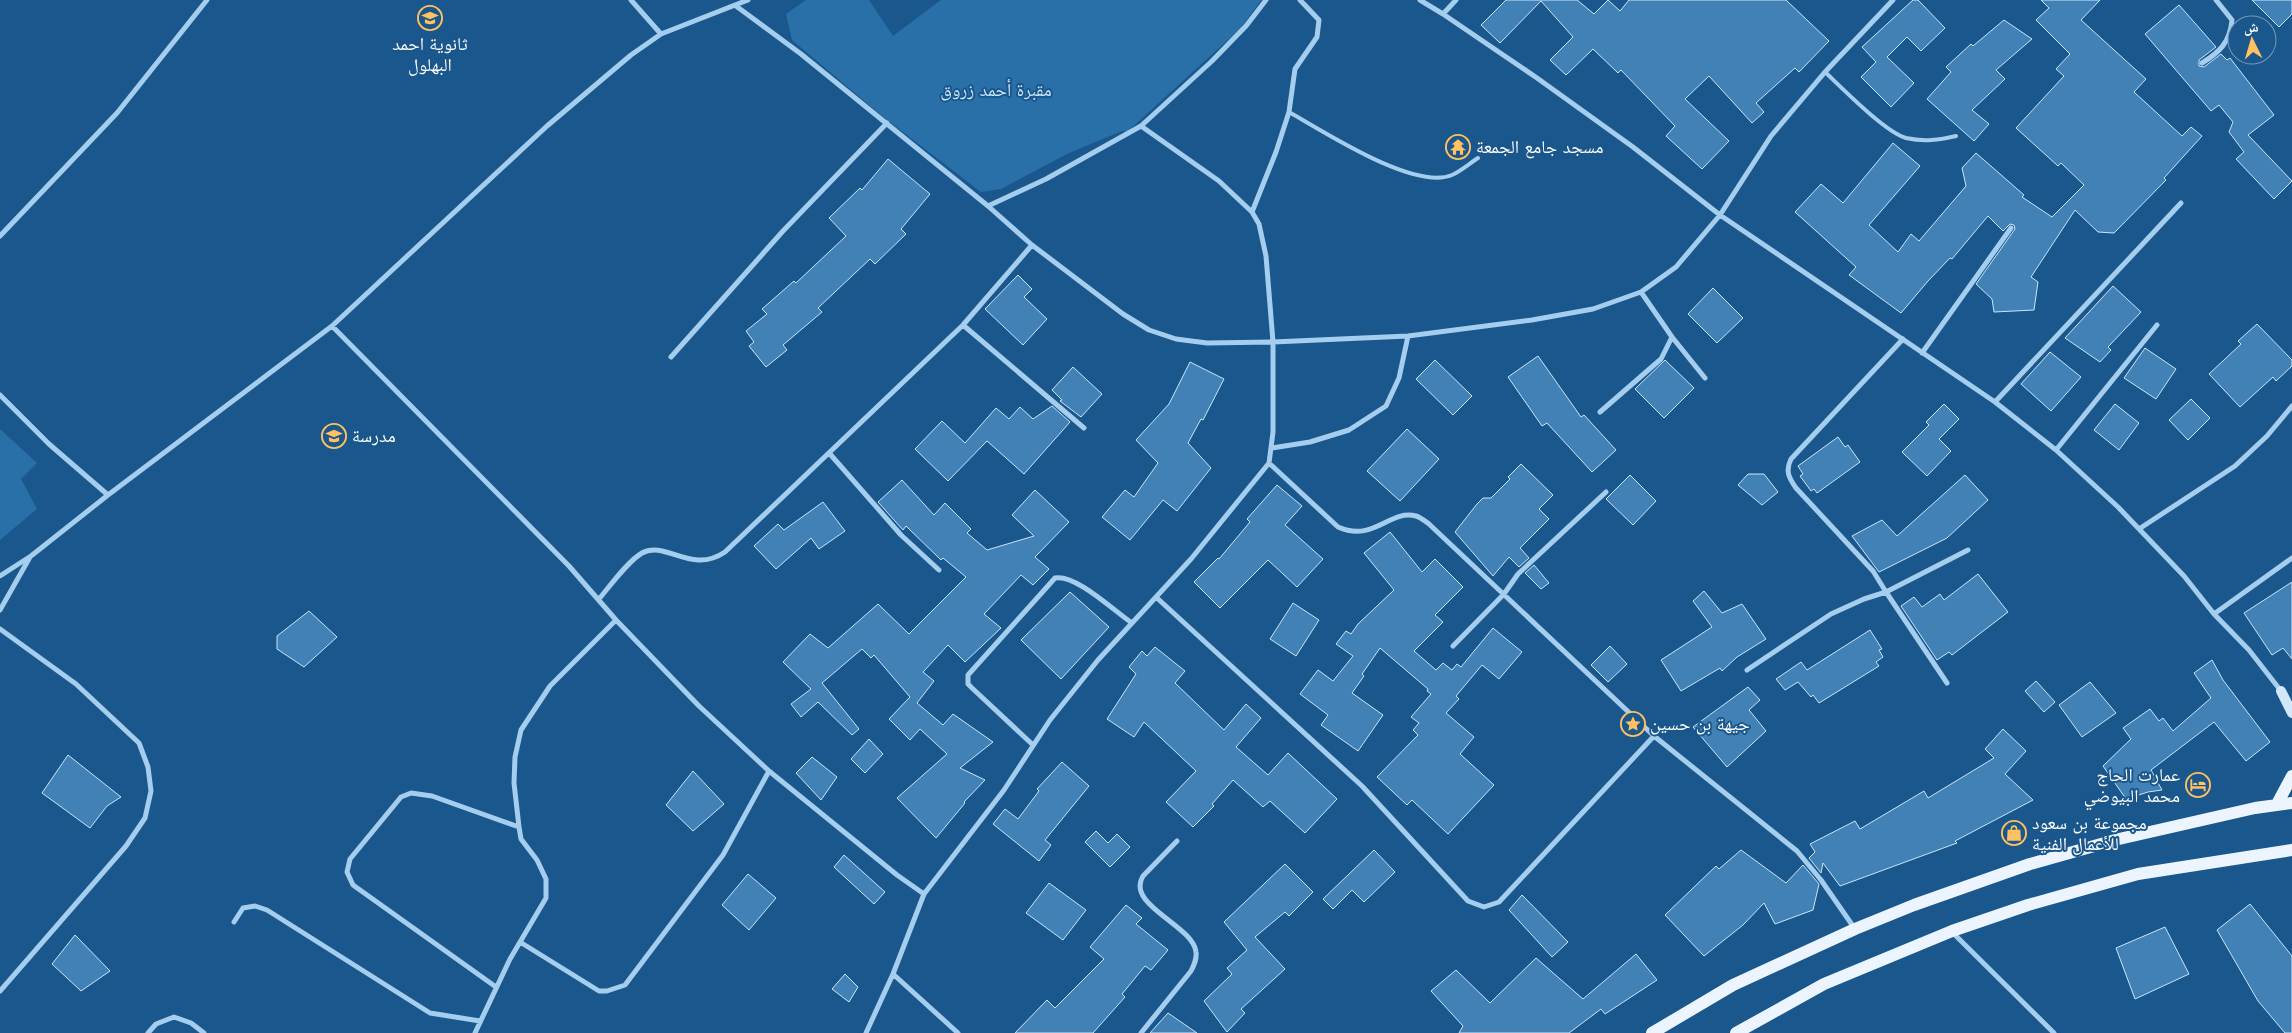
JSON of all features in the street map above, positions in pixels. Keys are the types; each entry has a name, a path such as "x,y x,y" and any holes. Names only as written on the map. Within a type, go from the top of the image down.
{"main road":[{"path":"2277,804 2292,776"},
{"path":"1652,1033 1733,985 1855,928 2030,864 2119,840 2277,804 2292,803"},
{"path":"1736,1033 1824,984 1952,931 2028,905 2138,874 2292,850"}],"street":[{"path":"0,236 117,113 207,0"},
{"path":"631,0 661,34"},
{"path":"0,576 30,556 332,326 547,126 631,55 661,34 748,0"},
{"path":"988,206 1046,179 1141,126 1246,26 1266,0"},
{"path":"1252,212 1276,152 1289,112 1295,69 1319,33 1319,20 1300,0"},
{"path":"1420,0 1625,141 1720,215 1995,402 2056,450 2139,529 2184,576 2214,614 2249,650 2281,691 2292,701"},
{"path":"1443,14 1456,0"},
{"path":"736,6 801,54 888,123 1032,245 1082,284 1149,330 1176,339 1207,343 1408,336 1532,320 1593,309 1641,292 1676,267 1720,215 1771,136 1825,72 1893,0"},
{"path":"2202,63 2218,53 2227,41 2231,30 2232,20 2216,0"},
{"path":"671,357 783,232 888,123"},
{"path":"866,1033 893,974 924,894 1004,790 1033,745 1098,660 1191,559 1269,463 1272,448 1273,342 1264,242 1259,224 1252,212 1220,181 1141,126"},
{"path":"1995,402 2181,203"},
{"path":"1922,353 2011,228"},
{"path":"599,599 644,552 658,550 701,561 715,559 830,454 963,325 1032,245"},
{"path":"1641,292 1672,337 1705,378"},
{"path":"963,325 1084,428"},
{"path":"2056,450 2157,325"},
{"path":"332,326 558,555 616,620 700,706 769,772 897,875 924,894"},
{"path":"1272,448 1310,442 1349,430 1386,406 1399,378 1408,336"},
{"path":"1600,412 1660,358 1672,337"},
{"path":"1903,339 1788,465 1788,473 1796,488 1873,571 1947,682"},
{"path":"0,395 49,444 108,495"},
{"path":"2139,529 2234,466 2267,436 2292,406"},
{"path":"830,454 901,535 939,570"},
{"path":"1269,463 1338,527 1348,532 1364,532 1406,516 1417,516 1429,524 1654,736 1797,851 1821,880 1855,928"},
{"path":"1453,646 1504,594 1518,574 1606,492"},
{"path":"1747,670 1831,614 1864,599 1886,592 1968,550"},
{"path":"0,610 30,556"},
{"path":"2214,614 2292,558"},
{"path":"1033,745 968,684 968,675 1055,578 1073,580 1132,624"},
{"path":"1157,598 1362,786 1468,901 1484,907 1499,902 1654,736"},
{"path":"474,1033 520,942 546,898 546,879 537,860 522,839 519,827 514,783 515,757 521,730 550,686 616,620"},
{"path":"0,629 76,684 139,744 148,767 150,791 145,818 126,846 0,991"},
{"path":"2281,691 2292,713"},
{"path":"520,942 600,991 607,991 626,985 723,855 769,772"},
{"path":"496,988 353,885 348,872 350,859 401,797 411,793 432,796 519,827"},
{"path":"1141,1033 1191,971 1195,962 1196,953 1192,940 1146,901 1140,892 1139,882 1143,876 1177,842"},
{"path":"234,922 243,908 255,906 267,910 430,1013 480,1021"},
{"path":"1952,931 2054,1033"},
{"path":"893,974 958,1033"},
{"path":"148,1033 156,1024 174,1017 191,1023 204,1033"}],"lane":[{"path":"1825,72 1873,116 1904,137 1931,141 1956,136"},
{"path":"1289,112 1396,169 1421,177 1450,176 1478,158"}],"green space":[{"name":"مقبرة أحمد زروق","path":"806,0 869,0 893,36 941,0 1261,0 1241,28 1128,131 1122,131 1069,153 1001,189 981,192 882,116 792,40 786,14"},
{"path":"0,429 37,463 21,479 37,509 0,540"}],"building":[{"path":"1506,0 1577,0 1594,14 1608,0 1620,11 1629,0 1786,0 1829,41 1799,72 1795,68 1756,103 1764,112 1752,123 1709,76 1685,99 1729,141 1702,169 1666,136 1675,126 1621,70 1618,73 1593,49 1566,75 1550,60 1573,37 1541,1 1500,43 1481,25"},
{"path":"1913,0 1918,0 1945,28 1921,51 1907,37 1887,57 1914,83 1891,107 1861,77 1876,62 1862,47"},
{"path":"2041,0 2100,0 2081,20 2146,79 2134,92 2182,136 2191,127 2202,136 2164,178 2166,180 2114,233 2098,232 2075,210 2031,277 2038,282 2034,310 1994,312 1992,299 1976,284 2015,229 2014,225 2010,224 2003,231 1988,216 1952,259 1950,258 1928,281 1901,313 1849,275 1856,267 1795,212 1821,184 1843,203 1893,143 1920,166 1869,225 1898,252 1911,234 1919,241 1966,186 1962,168 1976,153 2024,195 2022,197 2052,217 2084,185 2061,163 2058,166 2016,128 2064,76 2056,69 2070,54 2036,20 2049,8"},
{"path":"2252,0 2292,0 2292,14 2279,27 2277,25 2277,15 2267,15"},
{"path":"2179,5 2216,47 2199,60 2199,66 2204,67 2221,54 2227,60 2227,65 2235,65 2274,115 2248,135 2292,181 2274,199 2236,159 2244,152 2229,132 2233,122 2219,105 2211,111 2145,34"},
{"path":"2004,20 2032,39 1996,70 2005,79 1972,110 1989,124 1974,141 1927,99 1951,72 1946,67 1971,44 1973,46"},
{"path":"888,159 930,194 901,229 906,234 875,264 870,259 818,308 822,312 783,345 787,350 766,367 749,346 754,342 746,331 767,314 762,309 794,281 796,283 846,236 829,218 860,188 862,190"},
{"path":"1018,275 1032,289 1024,297 1047,319 1023,345 985,309"},
{"path":"2113,286 2141,312 2108,347 2111,350 2100,362 2065,338"},
{"path":"1713,288 1743,318 1717,343 1688,314"},
{"path":"2257,324 2292,360 2292,366 2276,381 2273,377 2240,407 2209,374 2241,344 2238,341"},
{"path":"2145,348 2176,369 2156,399 2124,378"},
{"path":"2050,352 2081,377 2051,411 2021,384"},
{"path":"1538,356 1581,417 1584,415 1616,450 1592,472 1547,423 1542,426 1508,377"},
{"path":"1435,360 1472,396 1453,415 1416,379"},
{"path":"1665,360 1694,388 1664,418 1635,389"},
{"path":"1190,362 1224,379 1203,420 1201,419 1188,443 1211,468 1177,511 1163,500 1130,540 1102,517 1125,490 1134,497 1158,463 1136,440 1169,404"},
{"path":"1073,367 1102,394 1081,417 1060,401 1062,400 1052,390"},
{"path":"2191,399 2210,418 2188,440 2169,420"},
{"path":"1944,404 1959,419 1939,439 1951,451 1927,476 1902,452 1929,425 1926,422"},
{"path":"2115,404 2139,423 2119,450 2094,430"},
{"path":"1052,406 1070,422 1024,474 987,441 948,481 915,449 942,421 965,443 996,408 1009,419 1020,407 1033,419"},
{"path":"1407,429 1439,459 1400,501 1367,471"},
{"path":"1838,437 1845,447 1848,445 1860,462 1817,493 1814,489 1811,491 1800,476 1803,474 1798,466"},
{"path":"1521,464 1553,495 1539,509 1549,519 1520,548 1529,558 1519,567 1509,557 1493,576 1455,532 1477,504 1483,498 1491,498 1510,479 1508,477"},
{"path":"1748,474 1764,474 1778,492 1762,505 1738,485"},
{"path":"1630,475 1656,501 1633,525 1606,499"},
{"path":"1965,475 1988,500 1947,538 1879,572 1852,536 1882,520 1897,536"},
{"path":"902,480 934,515 945,503 971,529 967,533 987,550 1034,536 1012,515 1035,490 1069,522 1035,557 1049,569 1033,585 1021,575 984,614 1001,628 965,662 948,645 923,672 934,681 917,703 943,725 953,714 993,742 960,768 985,780 964,802 936,838 897,798 947,754 920,729 910,740 889,719 910,697 874,655 871,658 862,649 822,683 859,729 852,735 818,702 801,717 791,704 811,689 783,662 810,634 828,648 878,604 909,634 966,577 943,558 941,560 906,526 903,530 878,502"},
{"path":"1277,485 1302,506 1285,525 1323,559 1297,587 1268,560 1220,608 1194,582 1219,559 1250,522 1247,519"},
{"path":"823,502 845,531 819,549 811,538 776,569 754,546 778,524 784,530"},
{"path":"1390,532 1422,572 1435,559 1463,587 1435,615 1443,622 1414,651 1436,670 1443,663 1452,670 1457,664 1461,667 1493,628 1522,652 1499,679 1482,665 1456,696 1459,699 1446,713 1474,737 1460,754 1494,785 1448,834 1412,800 1407,805 1377,777 1418,735 1413,730 1419,723 1411,717 1431,694 1427,691 1428,689 1380,648 1362,674 1364,676 1352,693 1383,715 1358,751 1321,725 1328,715 1300,694 1318,670 1333,681 1353,656 1336,644 1346,631 1351,634 1358,624 1394,590 1364,553"},
{"path":"1534,565 1549,583 1541,589 1525,573"},
{"path":"1978,574 2008,612 1952,655 1949,652 1937,660 1901,606 1914,597 1922,607 1940,594 1944,600"},
{"path":"2292,582 2292,659 2283,648 2272,655 2244,613"},
{"path":"1704,591 1722,613 1742,604 1766,639 1737,657 1722,671 1720,668 1681,691 1661,660 1712,627 1693,601"},
{"path":"1070,592 1109,627 1061,679 1021,640"},
{"path":"1293,603 1319,620 1296,656 1270,639"},
{"path":"309,611 337,637 304,667 277,649 277,636"},
{"path":"1870,630 1882,649 1879,650 1883,657 1876,662 1879,666 1819,703 1798,682 1785,690 1776,679 1801,662 1807,670"},
{"path":"1610,646 1627,664 1608,682 1591,665"},
{"path":"1155,647 1185,671 1175,683 1224,730 1246,704 1261,718 1236,747 1268,775 1288,753 1337,799 1305,833 1270,801 1263,807 1233,780 1212,804 1214,806 1193,827 1166,802 1196,771 1144,722 1134,737 1107,719 1136,674 1129,667 1142,651 1147,656"},
{"path":"2212,660 2223,680 2270,742 2246,761 2214,722 2151,770 2162,790 2126,799 2103,766 2131,739 2123,728 2150,709 2159,721 2163,718 2173,731 2211,698 2194,673"},
{"path":"2036,681 2055,702 2044,712 2025,691"},
{"path":"2090,682 2116,713 2082,737 2059,705"},
{"path":"1748,687 1760,700 1749,710 1766,731 1727,767 1693,727"},
{"path":"2003,729 2026,751 2005,774 2033,800 1955,841 1957,843 1840,886 1823,863 1821,873 1809,858 1815,852 1810,844 1855,821 1860,829 1924,791 1928,798 1994,758 1985,749"},
{"path":"869,739 883,754 865,773 851,759"},
{"path":"68,755 121,797 107,806 90,828 42,793"},
{"path":"812,757 837,777 821,800 796,773"},
{"path":"1062,762 1089,786 1045,840 1051,845 1039,861 993,824 1005,809 1018,819 1039,791 1037,789"},
{"path":"693,771 724,804 693,831 666,805"},
{"path":"1096,831 1108,843 1117,834 1130,847 1110,867 1085,842"},
{"path":"1374,850 1395,872 1364,902 1352,890 1333,909 1323,899"},
{"path":"1741,850 1786,883 1803,865 1819,884 1813,910 1775,924 1764,903 1743,925 1704,956 1665,915 1716,866 1719,869"},
{"path":"844,855 885,892 874,904 834,867"},
{"path":"1285,864 1313,892 1289,916 1285,912 1255,937 1285,969 1241,1009 1245,1013 1227,1032 1204,1001 1232,974 1227,968 1247,950 1224,922"},
{"path":"748,874 776,898 749,930 722,905"},
{"path":"1049,883 1086,910 1063,940 1026,913"},
{"path":"1522,895 1568,942 1552,957 1509,910"},
{"path":"2250,904 2292,956 2292,1033 2285,1033 2258,1001 2217,930"},
{"path":"1126,905 1142,918 1136,924 1168,950 1151,970 1145,966 1122,994 1125,997 1093,1033 1015,1033 1047,1000 1055,1008 1104,959 1090,947"},
{"path":"2165,927 2189,974 2135,999 2116,948"},
{"path":"75,935 110,971 81,991 52,964"},
{"path":"1636,954 1657,980 1605,1014 1601,1009 1569,1033 1459,1033 1463,1026 1431,991 1456,970 1490,1003 1536,958 1583,999"},
{"path":"845,974 858,987 849,1002 832,989"},
{"path":"1168,1013 1197,1033 1150,1033"}],"place":[{"name":"ثانوية احمد البهلول","path":"430,18"},
{"name":"مسجد جامع الجمعة","path":"1458,147"},
{"name":"مدرسة","path":"334,436"},
{"name":"جيهة بن حسين","path":"1633,724"},
{"name":"عمارت الحاج محمد البيوضي","path":"2198,785"},
{"name":"مجموعة بن سعود للأعمال الفنية","path":"2014,833"}]}
